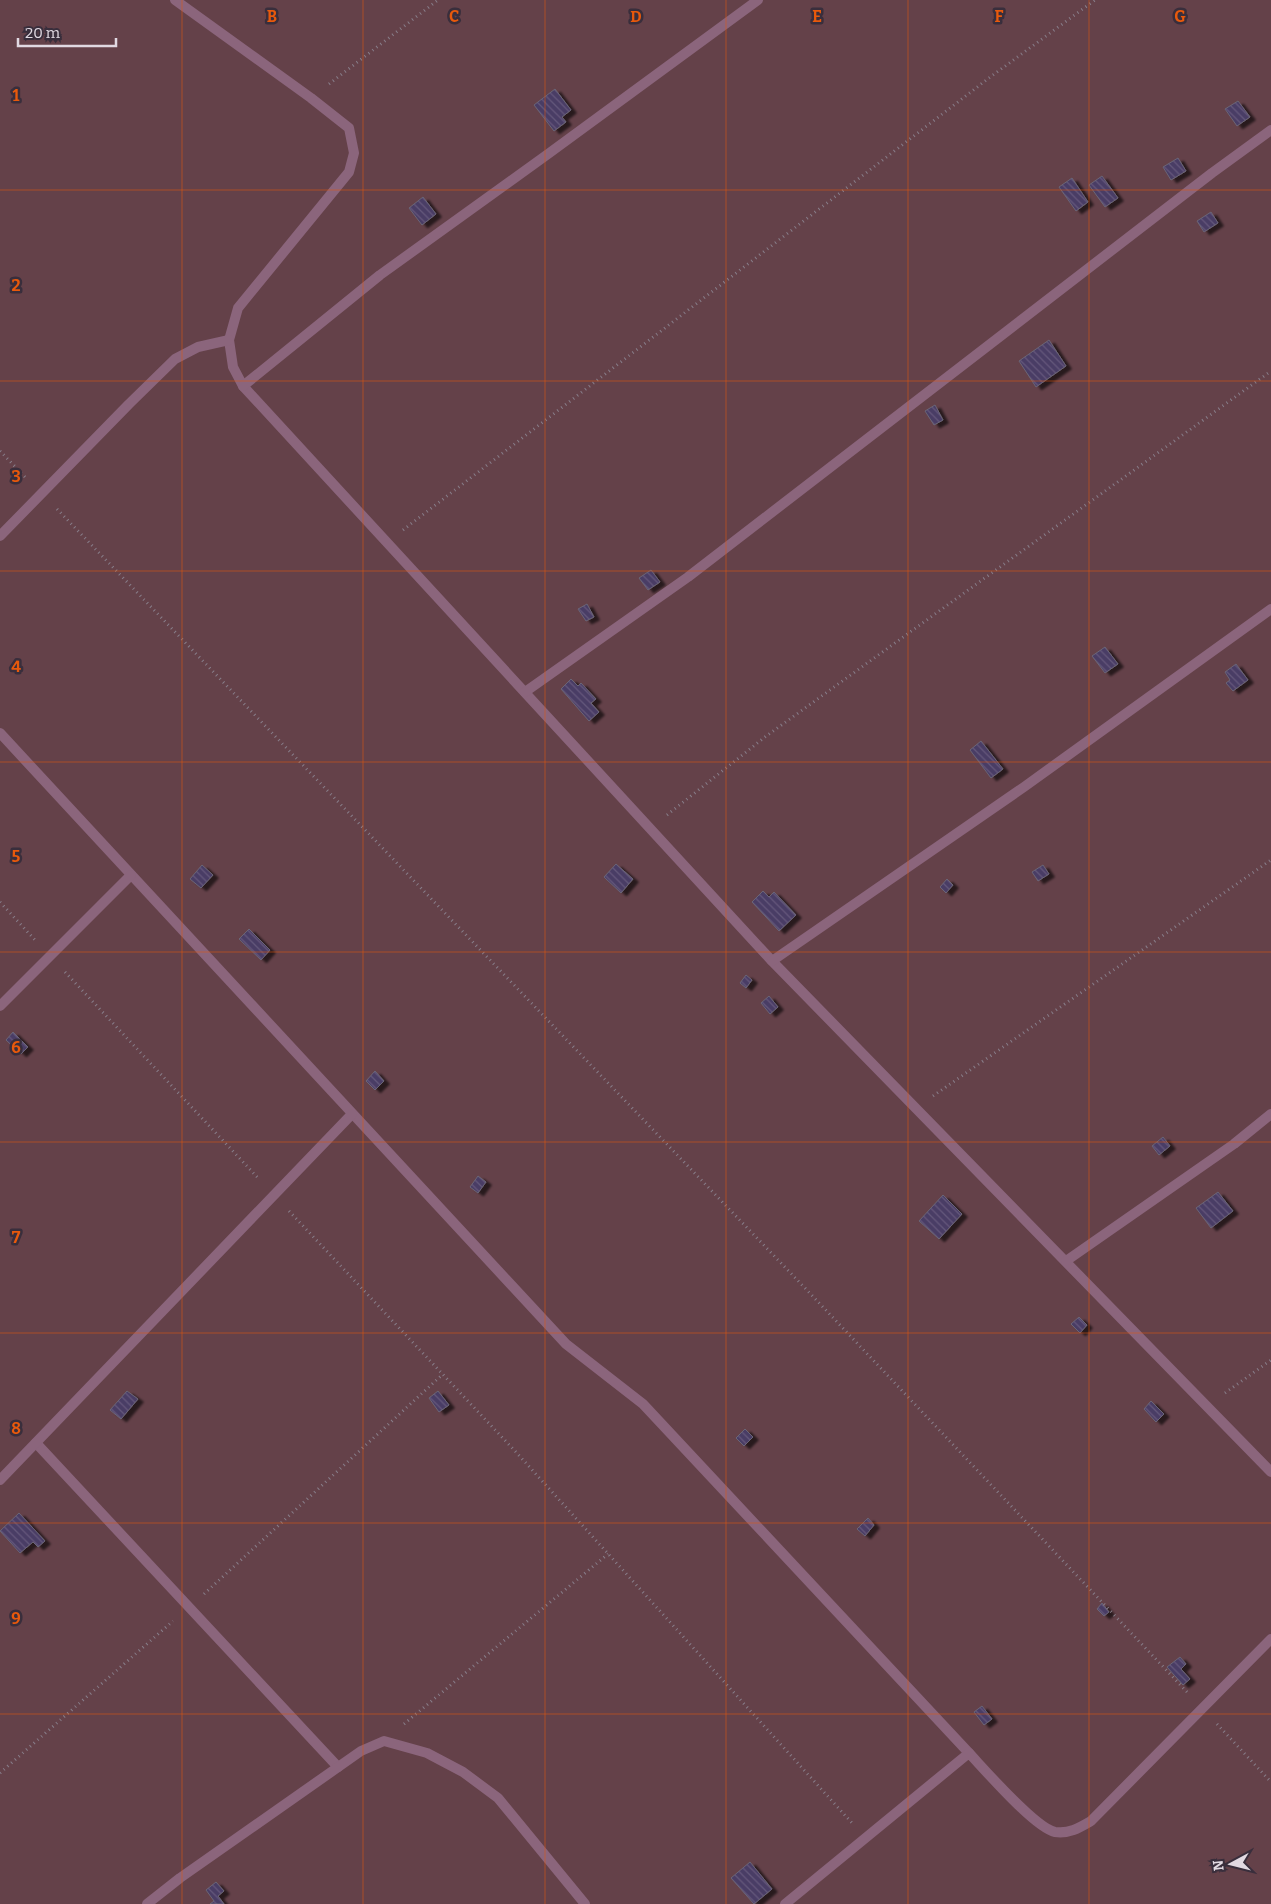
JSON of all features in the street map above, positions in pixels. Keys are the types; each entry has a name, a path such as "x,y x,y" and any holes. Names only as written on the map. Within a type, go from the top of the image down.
{"street":[{"path":"175,0 312,98 349,128 354,152 349,172 238,308 229,340 233,367 243,386 772,961 1271,1472"},
{"path":"243,386 380,275 758,0"},
{"path":"525,692 688,578 1204,179 1271,130"},
{"path":"0,536 175,360 198,347 229,340"},
{"path":"772,961 1024,787 1271,609"},
{"path":"0,733 566,1344 643,1404 968,1753 1036,1822 1054,1832 1074,1831 1091,1821 1271,1639"},
{"path":"0,1006 131,875"},
{"path":"0,1480 352,1114"},
{"path":"1066,1261 1234,1144 1271,1114"},
{"path":"36,1443 338,1767"},
{"path":"147,1904 180,1878 338,1767 361,1752 384,1741 427,1753 463,1772 498,1798 585,1904"},
{"path":"785,1904 968,1753"}],"path":[{"path":"312,98 438,0"},
{"path":"386,542 989,78 1096,0"},
{"path":"650,828 765,737 1271,371"},
{"path":"0,451 797,1280 1271,1782"},
{"path":"916,1108 1271,860"},
{"path":"0,902 515,1450 865,1838"},
{"path":"1207,1406 1271,1360"},
{"path":"0,1773 189,1607 442,1374"},
{"path":"384,1741 608,1554"}],"shaded area":[{"path":"0,0 1271,0 1271,1904 0,1904"}],"building":[{"path":"555,89 571,110 562,117 566,122 554,131 534,105"},
{"path":"1238,101 1250,117 1237,126 1225,109"},
{"path":"1178,158 1186,171 1171,180 1163,167"},
{"path":"1102,176 1118,198 1105,207 1089,185"},
{"path":"1072,178 1088,202 1076,211 1059,187"},
{"path":"423,197 436,214 422,225 409,208"},
{"path":"1211,212 1218,223 1204,232 1197,221"},
{"path":"1049,340 1066,366 1036,387 1019,361"},
{"path":"935,405 943,420 934,425 925,411"},
{"path":"651,570 660,582 648,590 639,578"},
{"path":"587,604 594,617 586,621 578,609"},
{"path":"1105,647 1118,664 1105,673 1092,656"},
{"path":"1236,664 1248,680 1233,691 1226,683 1230,680 1225,672"},
{"path":"571,679 578,686 581,683 596,699 591,703 599,712 589,721 561,689"},
{"path":"981,741 1003,769 991,778 970,750"},
{"path":"616,864 633,879 621,893 604,877"},
{"path":"202,865 213,875 201,888 190,879"},
{"path":"1043,865 1049,874 1038,881 1032,872"},
{"path":"947,879 953,885 946,893 940,887"},
{"path":"763,891 769,897 774,892 796,915 779,931 752,902"},
{"path":"249,929 270,950 261,960 239,939"},
{"path":"746,975 752,980 746,988 740,983"},
{"path":"769,996 778,1007 770,1014 761,1003"},
{"path":"13,1032 28,1047 21,1054 6,1040"},
{"path":"375,1071 384,1081 375,1090 366,1081"},
{"path":"1163,1137 1170,1146 1159,1155 1152,1146"},
{"path":"478,1176 486,1182 478,1193 470,1187"},
{"path":"1218,1192 1233,1211 1211,1228 1196,1208"},
{"path":"943,1195 962,1214 939,1239 919,1221"},
{"path":"1079,1317 1087,1325 1080,1333 1071,1324"},
{"path":"127,1391 138,1399 121,1419 110,1410"},
{"path":"438,1391 449,1405 439,1412 429,1398"},
{"path":"1151,1401 1164,1414 1156,1422 1144,1409"},
{"path":"745,1429 753,1437 744,1446 736,1438"},
{"path":"19,1513 45,1541 38,1547 33,1542 20,1553 0,1531"},
{"path":"868,1518 874,1525 865,1536 857,1529"},
{"path":"1102,1603 1109,1612 1104,1616 1097,1609"},
{"path":"1180,1657 1186,1664 1181,1669 1190,1679 1183,1685 1167,1667"},
{"path":"982,1706 992,1719 984,1725 974,1712"},
{"path":"750,1862 772,1889 754,1904 731,1878"},
{"path":"216,1882 224,1891 218,1896 224,1904 210,1904 214,1901 206,1890"}]}
